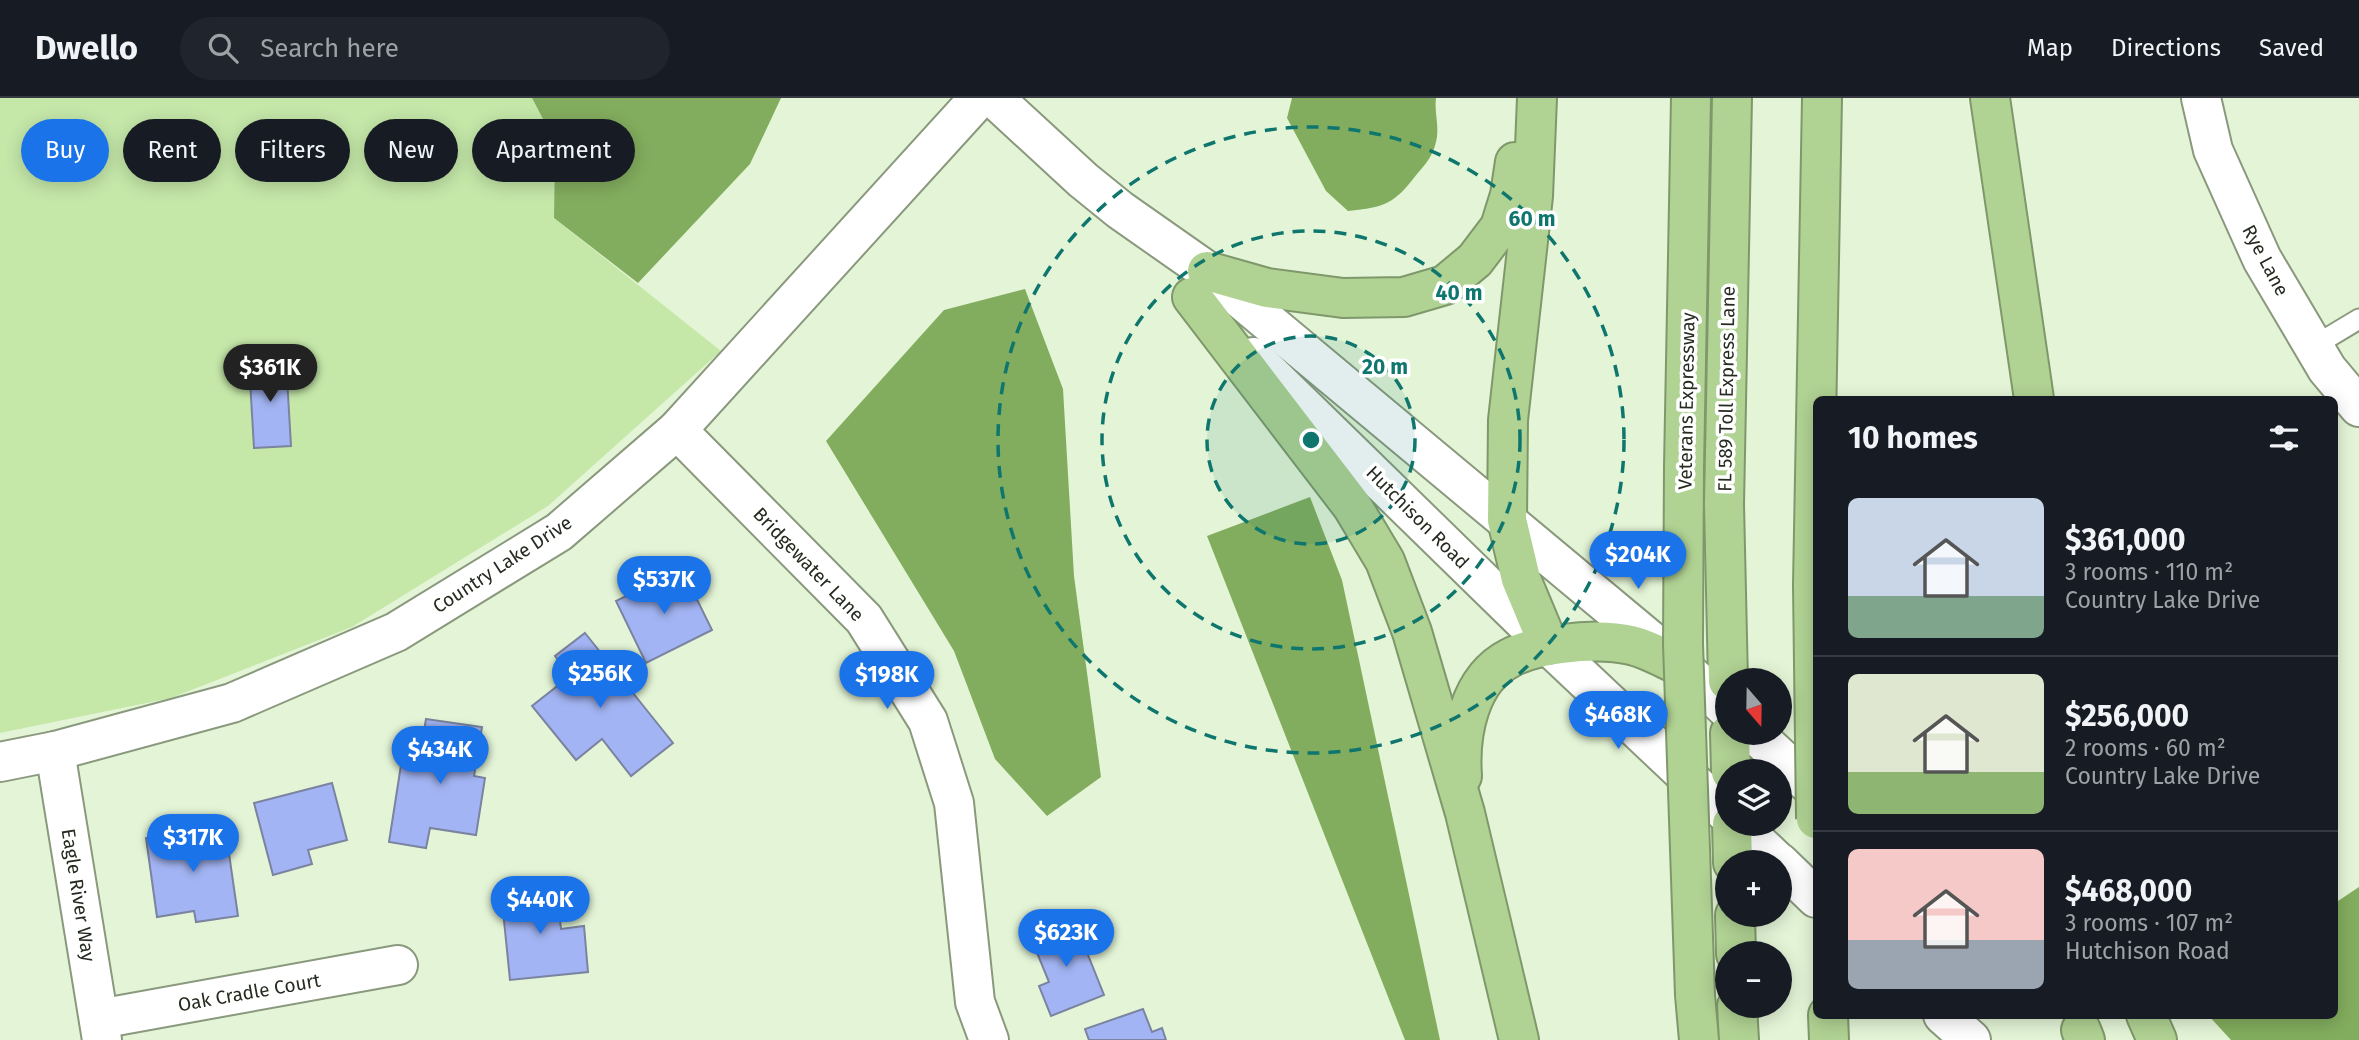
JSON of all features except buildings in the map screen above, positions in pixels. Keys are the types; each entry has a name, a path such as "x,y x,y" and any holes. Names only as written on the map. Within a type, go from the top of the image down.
{"highway":[{"path":"1199,284 1267,288 1343,298 1404,297 1445,285 1475,260 1500,226 1510,195 1526,98"},
{"path":"1537,98 1533,196 1508,420 1507,520 1521,579 1549,646"},
{"name":"Veterans Expressway","path":"1691,98 1683,644 1695,995 1699,1040"},
{"name":"FL 589 Toll Express Lane","path":"1728,668 1724,504 1732,98"},
{"path":"1816,396 1822,98"},
{"path":"1990,98 2034,396"},
{"path":"1199,284 1352,506 1385,561 1412,632 1465,813 1518,1040"},
{"path":"1465,813 1461,760 1470,704 1488,675 1510,657 1549,646 1593,640 1633,645 1681,666"},
{"path":"1828,1019 1829,1040"},
{"path":"2148,1019 2157,1040"}],"street":[{"name":"Country Lake Drive","path":"0,762 55,751 232,703 396,632 559,532 677,430 979,98"},
{"name":"Hutchison Road","path":"994,98 1199,284 1549,646 1715,803"},
{"name":"Rye Lane","path":"2201,98 2213,150 2262,259 2328,369 2359,407"},
{"name":"Hutchison Road","path":"1199,284 1507,520 1715,698"},
{"name":"Bridgewater Lane","path":"677,430 864,619 928,721 954,803 975,1002 989,1040"},
{"path":"1768,746 1813,788"},
{"name":"Eagle River Way","path":"55,751 101,1029"},
{"path":"1751,836 1766,850"},
{"path":"1792,875 1813,895"},
{"name":"Oak Cradle Court","path":"101,1029 398,965"},
{"path":"1947,1019 1971,1040"}],"lane":[{"path":"2314,346 2359,319"}],"shaded area":[{"path":"0,98 532,98 543,119 472,119 472,182 554,182 554,218 721,351 548,506 352,627 171,698 0,733"},
{"path":"532,98 781,98 750,164 638,283 554,218 554,182 635,182 635,119 543,119"},
{"path":"1292,98 1436,98 1435,147 1423,167 1395,198 1372,208 1348,211 1326,191 1287,118"},
{"path":"1025,289 1063,389 1074,576 1101,777 1047,816 995,759 954,651 826,441 944,310"},
{"path":"1310,497 1342,580 1440,1040 1405,1040 1207,536"},
{"path":"2359,887 2359,1040 2231,1040 2212,1019 2338,1019 2338,901"}]}
